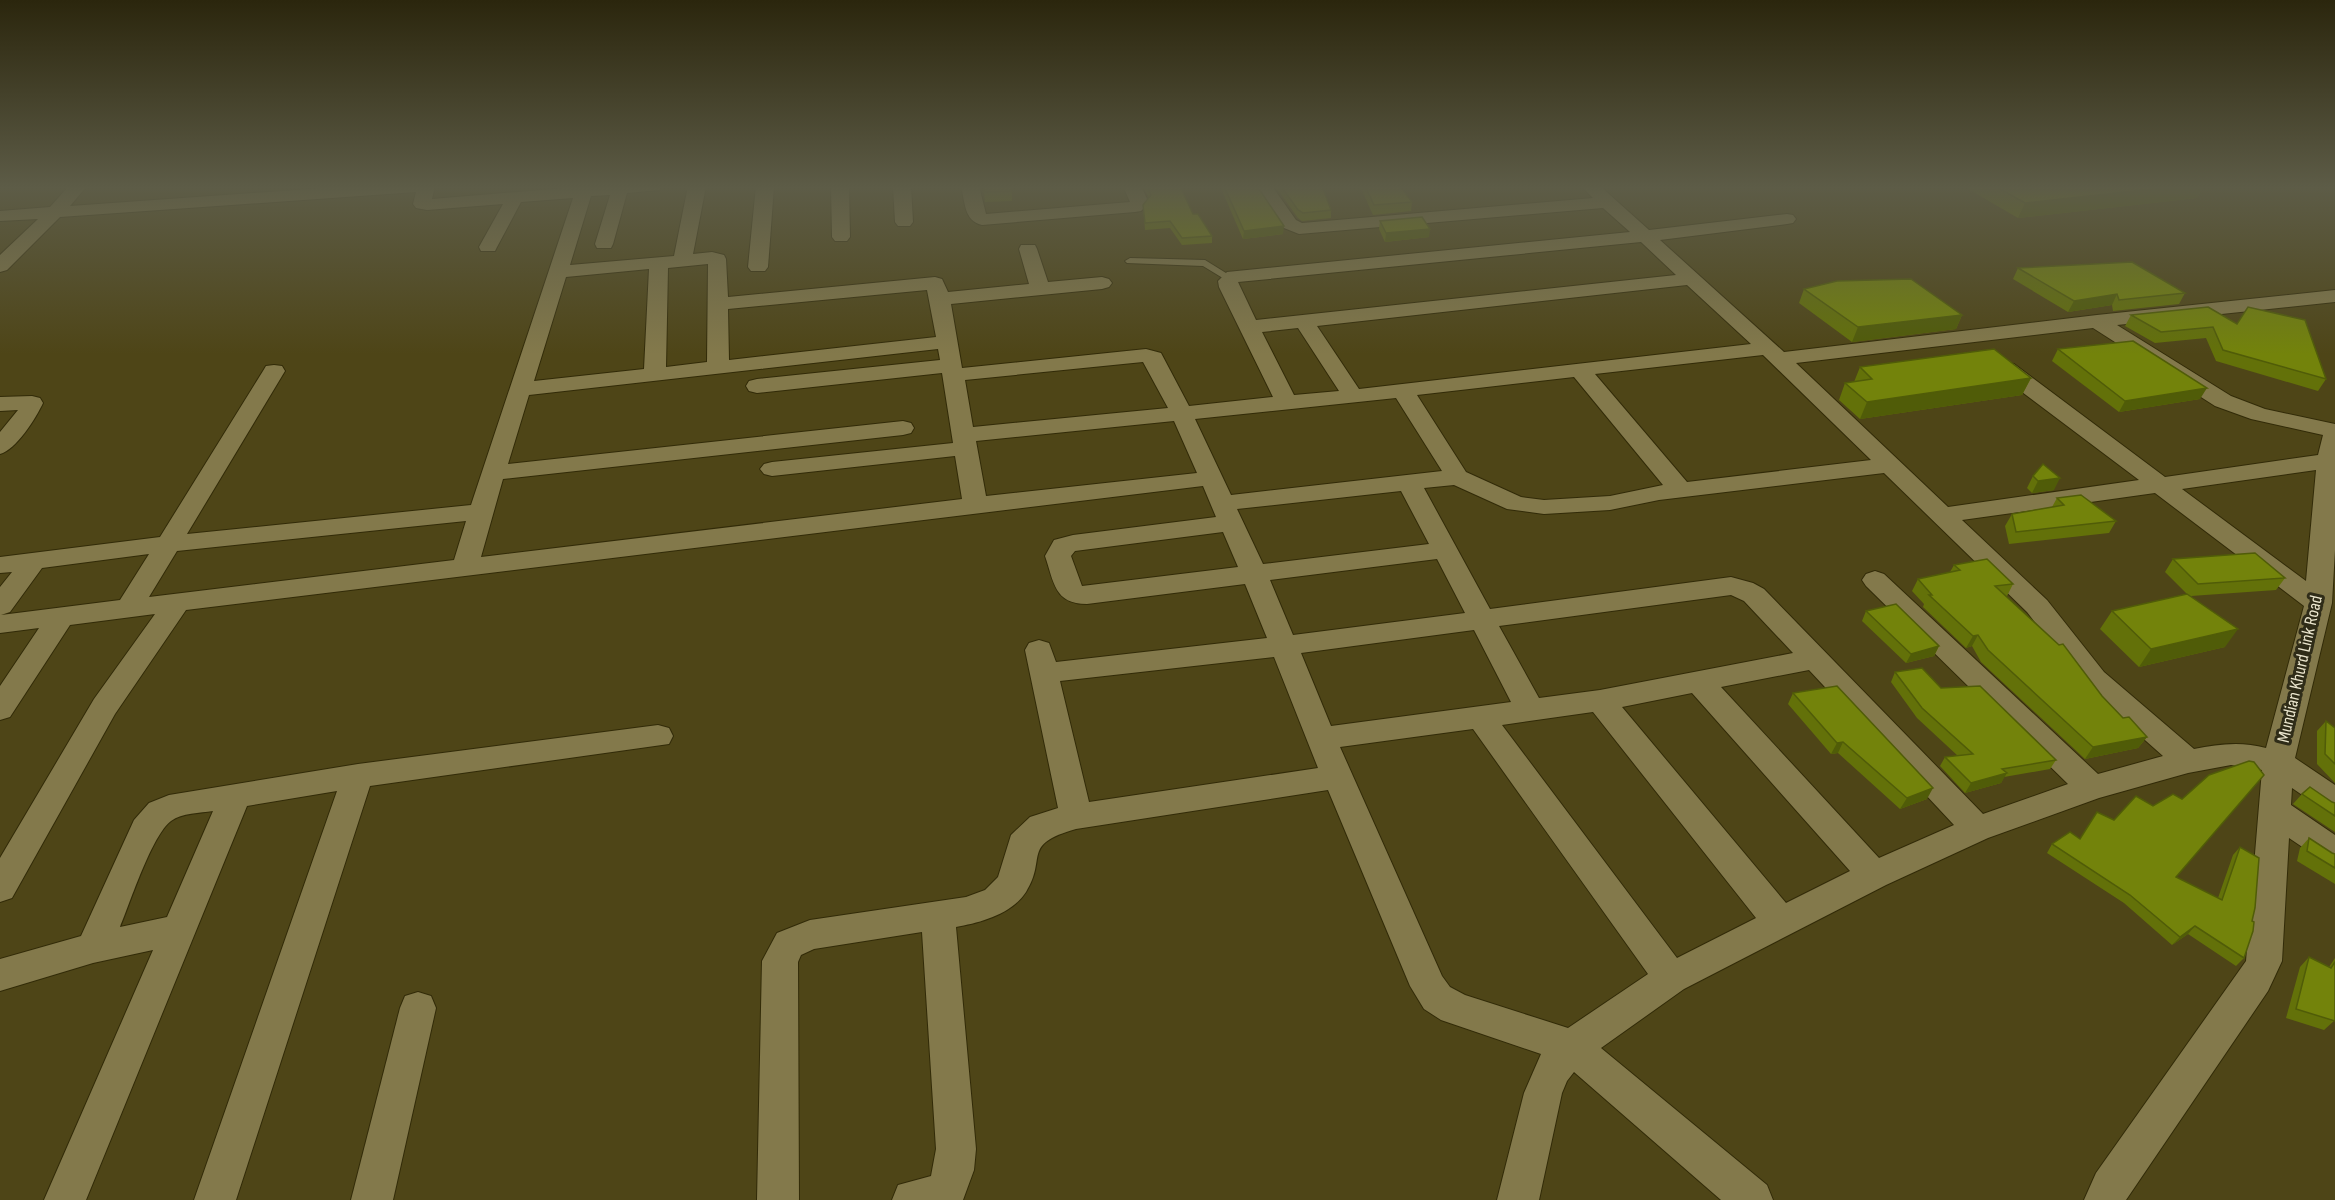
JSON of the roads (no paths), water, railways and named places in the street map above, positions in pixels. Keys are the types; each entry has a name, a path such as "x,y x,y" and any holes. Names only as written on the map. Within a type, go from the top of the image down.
{"street":[{"path":"0,266 24,242"},
{"path":"488,246 490,242"},
{"path":"464,569 568,242"},
{"path":"683,260 686,242"},
{"path":"758,267 760,242"},
{"path":"1287,403 1229,287 1230,278 1241,274 1581,242"},
{"path":"1651,242 1774,353 2037,606 2094,679 2188,760"},
{"path":"1028,249 1040,289"},
{"path":"558,272 717,259 718,367"},
{"path":"655,374 660,262"},
{"path":"1248,327 1690,279"},
{"path":"718,304 928,282 937,286 966,441 975,504"},
{"path":"940,299 1102,283"},
{"path":"772,469 966,441 1182,414 1580,370 1774,353 2335,296"},
{"path":"1305,321 1353,396"},
{"path":"2097,321 2223,400 2259,414 2335,431"},
{"path":"522,389 946,342"},
{"path":"758,386 1146,355 1158,363 1255,574 1321,738 1428,986 1437,998 1454,1008 1572,1047 1752,1200"},
{"path":"2006,369 2318,603"},
{"path":"1580,370 1681,490"},
{"path":"129,608 274,371"},
{"path":"1402,391 1456,477"},
{"path":"0,404 32,404 27,414 0,447"},
{"path":"493,473 903,428"},
{"name":"Mundian Khurd Link Road","path":"2105,1200 2111,1187 2255,980 2264,961 2278,763 2318,603 2328,460 2335,431"},
{"path":"1942,514 2328,460"},
{"path":"0,624 464,569 975,504 1222,501 1456,477 1503,499 1528,506 1610,503 1681,490 1890,465"},
{"path":"1409,483 1531,711"},
{"path":"1222,501 1063,546 1058,556 1071,592 1078,595 1445,550"},
{"path":"0,565 167,544 481,512"},
{"path":"0,606 33,562"},
{"path":"1875,580 2092,788"},
{"path":"1076,816 1042,662 1284,646 1731,586 1744,589 1754,595 1977,828"},
{"path":"0,888 104,707 178,602"},
{"path":"0,709 62,616"},
{"path":"1321,738 1600,701 1815,659"},
{"path":"1700,683 1874,875"},
{"path":"1600,701 1781,923"},
{"path":"1481,718 1671,978"},
{"path":"93,948 145,830 160,812 180,804 358,776 658,736"},
{"path":"1518,1200 1543,1094 1551,1071 1572,1047 1671,978 1874,875 1977,828 2092,788 2188,760 2231,754 2251,755 2278,763 2335,801"},
{"path":"215,1200 358,776"},
{"path":"778,1200 780,961 789,944 810,935 967,911 997,900 1013,884 1023,844 1041,826 1076,816 1338,777"},
{"path":"65,1200 235,796"},
{"path":"2275,811 2335,852"},
{"path":"933,1198 954,1170 956,1149 938,916"},
{"path":"0,975 93,948 179,929"},
{"path":"372,1200 418,1008"}],"lane":[{"path":"1130,261 1205,263 1230,278"}]}
